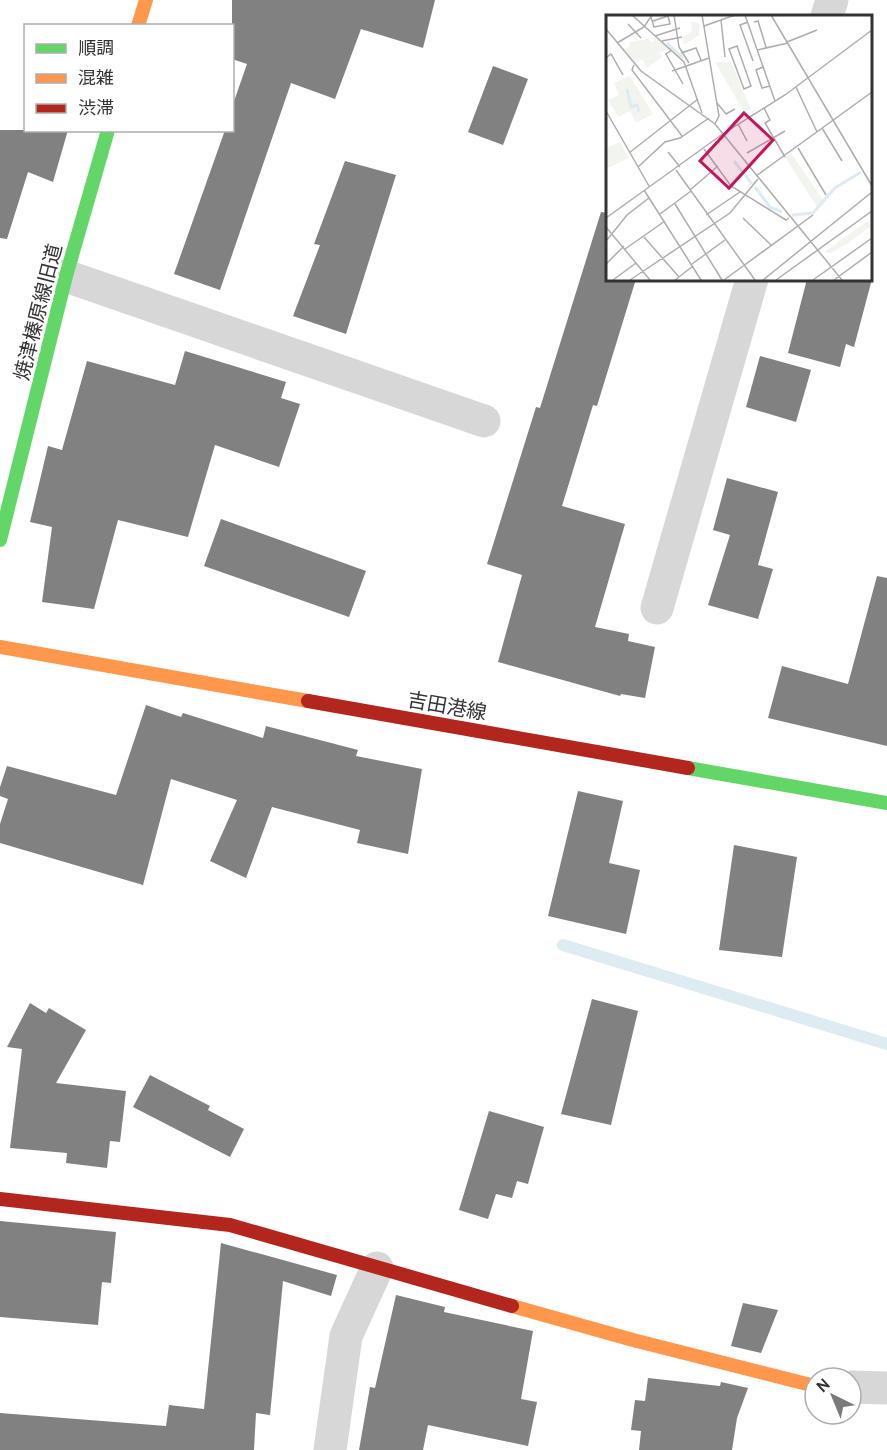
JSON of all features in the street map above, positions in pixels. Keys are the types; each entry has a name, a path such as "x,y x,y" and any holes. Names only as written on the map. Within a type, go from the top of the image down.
{"street":[{"path":"139,24 146,0"},
{"path":"828,15 832,0"},
{"name":"焼津榛原線旧道","path":"0,540 66,276 107,132"},
{"path":"66,276 484,421"},
{"path":"657,608 752,280"},
{"name":"吉田港線","path":"0,647 887,803"},
{"path":"0,1199 230,1224 633,1340 803,1383"},
{"path":"330,1450 346,1336 377,1268"},
{"path":"863,1387 887,1388"}],"building":[{"path":"232,0 435,0 423,48 361,29 335,99 291,83 220,290 174,274 224,132 234,132 234,101 247,64 234,60 234,24 232,24"},
{"path":"493,66 528,79 503,145 468,132"},
{"path":"0,130 67,132 53,182 28,172 7,239 0,238"},
{"path":"345,161 396,175 346,334 293,316 320,245 314,244"},
{"path":"601,212 606,213 606,280 636,280 597,406 593,405 562,506 625,524 595,627 629,634 628,641 655,647 645,698 621,694 620,696 498,662 522,575 487,564 536,407 540,408"},
{"path":"807,280 872,280 854,347 846,344 840,367 788,353"},
{"path":"185,351 286,382 281,398 300,404 279,467 215,445 188,537 118,520 94,609 42,602 52,527 30,522 48,446 62,450 87,361 175,385"},
{"path":"760,356 811,370 796,422 746,407"},
{"path":"727,478 778,492 758,565 773,569 758,619 708,605 730,535 713,530"},
{"path":"221,519 366,571 349,617 204,566"},
{"path":"877,576 887,578 887,746 768,718 782,666 848,684"},
{"path":"146,705 181,717 183,713 263,738 266,726 358,750 356,756 422,769 408,854 357,843 360,830 272,807 246,878 210,861 237,800 171,779 143,885 0,843 0,824 8,799 0,796 0,787 7,766 116,795"},
{"path":"578,791 623,801 609,863 640,870 626,934 548,916"},
{"path":"734,845 797,857 782,957 719,950"},
{"path":"592,999 638,1011 611,1125 561,1114"},
{"path":"30,1003 46,1013 49,1008 86,1030 56,1083 126,1091 120,1142 110,1141 107,1168 66,1163 67,1153 10,1148 22,1049 7,1047"},
{"path":"150,1075 210,1106 208,1110 244,1129 230,1157 133,1107"},
{"path":"489,1111 544,1127 528,1184 517,1181 512,1198 496,1194 488,1219 459,1210"},
{"path":"0,1221 116,1232 111,1283 102,1282 98,1325 0,1317"},
{"path":"221,1243 337,1275 331,1296 283,1281 270,1415 256,1413 254,1450 0,1450 0,1413 166,1426 169,1405 204,1409"},
{"path":"396,1295 445,1307 444,1312 533,1331 521,1399 537,1402 528,1446 428,1425 423,1450 359,1450 370,1387 375,1388"},
{"path":"743,1303 778,1310 761,1353 731,1346"},
{"path":"648,1378 720,1386 721,1382 748,1388 737,1418 732,1450 639,1450 641,1431 631,1430 635,1400 645,1401"}],"waterway":[{"path":"563,945 887,1044"}],"traffic: fast":[{"path":"0,540 66,276 107,132"},
{"path":"688,768 887,803"}],"traffic: slow":[{"path":"139,24 146,0"},
{"path":"0,647 308,701"},
{"path":"512,1306 633,1340 803,1383"}],"traffic: jam":[{"path":"308,701 688,768"},
{"path":"0,1199 230,1225 512,1306"}]}
